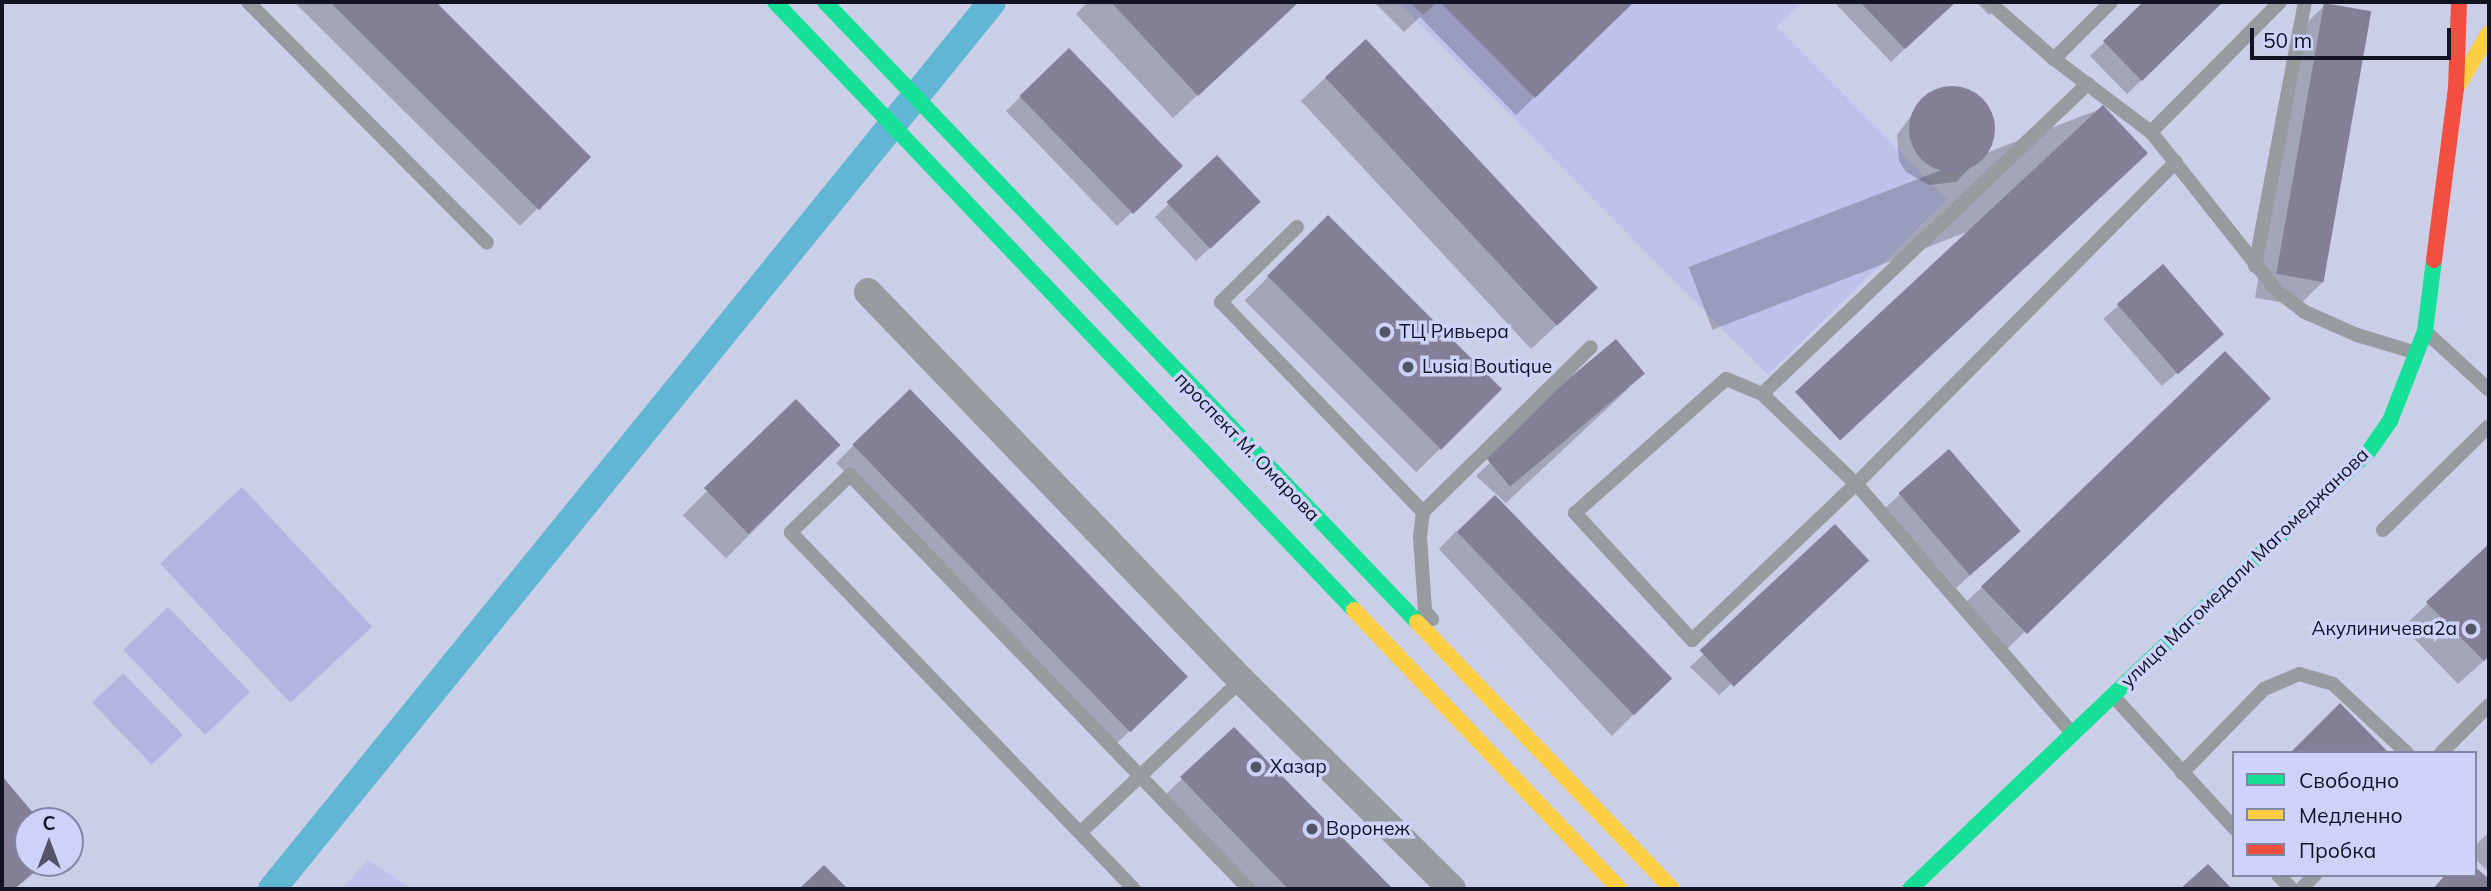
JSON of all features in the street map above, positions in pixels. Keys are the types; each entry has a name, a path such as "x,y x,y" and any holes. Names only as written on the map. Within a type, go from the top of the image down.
{"main road":[{"name":"проспект М. Омарова","path":"775,2 1620,889"},
{"name":"проспект М. Омарова","path":"825,2 1520,734 1672,889"},
{"name":"улица Магомедали Магомеджанова","path":"1910,889 2369,451 2390,421 2425,331 2456,89 2459,2"},
{"name":"улица Магомедали Магомеджанова","path":"2456,89 2489,33"}],"street":[{"path":"869,292 1241,680 1452,889"}],"lane":[{"path":"248,2 486,243"},
{"path":"1989,2 2054,59 2151,132 2255,267 2305,312 2357,335 2418,353"},
{"path":"2054,59 2111,2"},
{"path":"2151,132 2280,2"},
{"path":"2255,267 2305,2"},
{"path":"1762,394 2088,84"},
{"path":"2073,734 1856,484 1762,394 1727,379 1575,513 1692,640 1856,484 2176,162"},
{"path":"1297,227 1221,302 1423,512"},
{"path":"2425,331 2489,390"},
{"path":"1520,734 1425,611 1420,537 1423,512 1591,346"},
{"path":"2383,530 2487,433"},
{"path":"1134,889 791,532 850,475 1249,889"},
{"path":"2182,773 2264,689 2299,674 2333,684 2405,751"},
{"path":"1080,833 1141,778 1241,680"},
{"path":"2113,696 2232,826"},
{"path":"2443,751 2489,705"}],"shaded area":[{"path":"1398,2 1802,2 1777,27 1947,199 1768,375"},
{"path":"242,487 372,627 290,703 160,563"},
{"path":"168,607 250,692 205,735 123,650"},
{"path":"123,673 183,735 152,765 92,703"},
{"path":"368,860 412,889 342,889"}],"building":[{"path":"330,2 436,2 591,157 539,210"},
{"path":"1111,2 1299,2 1198,96"},
{"path":"1410,2 1437,2 1423,15"},
{"path":"1440,2 1634,2 1535,98"},
{"path":"1860,2 1956,2 1905,49"},
{"path":"2143,2 2223,2 2142,81 2103,41"},
{"path":"2324,3 2371,11 2324,282 2276,274"},
{"path":"1366,39 1598,288 1557,326 1325,77"},
{"path":"1069,48 1183,166 1133,214 1019,96"},
{"path":"1952,86 1969,89 1983,98 1992,112 1995,129 1992,146 1983,160 1969,169 1952,172 1935,169 1921,160 1912,146 1909,129 1912,112 1921,98 1935,89"},
{"path":"2103,105 2148,153 1840,440 1795,392"},
{"path":"1217,155 1261,202 1210,249 1167,202"},
{"name":"ТЦ Ривьера","path":"1328,215 1502,389 1441,450 1267,276"},
{"path":"2163,264 2224,334 2178,374 2117,304"},
{"path":"1616,339 1645,373 1510,487 1481,452"},
{"path":"2225,351 2271,398 2027,634 1981,586"},
{"path":"910,389 1188,677 1130,732 852,445"},
{"path":"796,399 840,445 748,534 704,488"},
{"path":"1949,449 2021,531 1970,575 1898,493"},
{"path":"1495,495 1672,678 1634,715 1457,532"},
{"path":"1835,524 1869,561 1734,687 1700,650"},
{"name":"Акулиничева2а","path":"2489,544 2489,656 2484,661 2426,602"},
{"path":"2340,703 2387,751 2292,751"},
{"path":"1234,727 1393,889 1288,889 1180,777"},
{"path":"2,776 28,807 14,807 14,877 28,877 14,889 2,889"},
{"path":"2208,864 2232,889 2180,889"},
{"path":"824,865 848,889 799,889"},
{"path":"2477,869 2489,879 2489,889 2433,889 2443,877 2477,877"}],"waterway":[{"path":"272,889 992,2"}],"traffic: fast":[{"path":"775,2 1354,610"},
{"path":"825,2 1417,622"},
{"path":"1910,889 2369,451 2390,421 2425,331 2434,260"}],"traffic: slow":[{"path":"2459,84 2489,33"},
{"path":"1354,610 1620,889"},
{"path":"1417,622 1672,889"}],"traffic: jam":[{"path":"2434,260 2456,89 2459,2"}],"place":[{"name":"ТЦ Ривьера","path":"1385,332"},
{"name":"Lusia Boutique","path":"1408,367"},
{"name":"Акулиничева2а","path":"2471,629"},
{"name":"Хазар","path":"1256,767"},
{"name":"Воронеж","path":"1312,829"}]}
